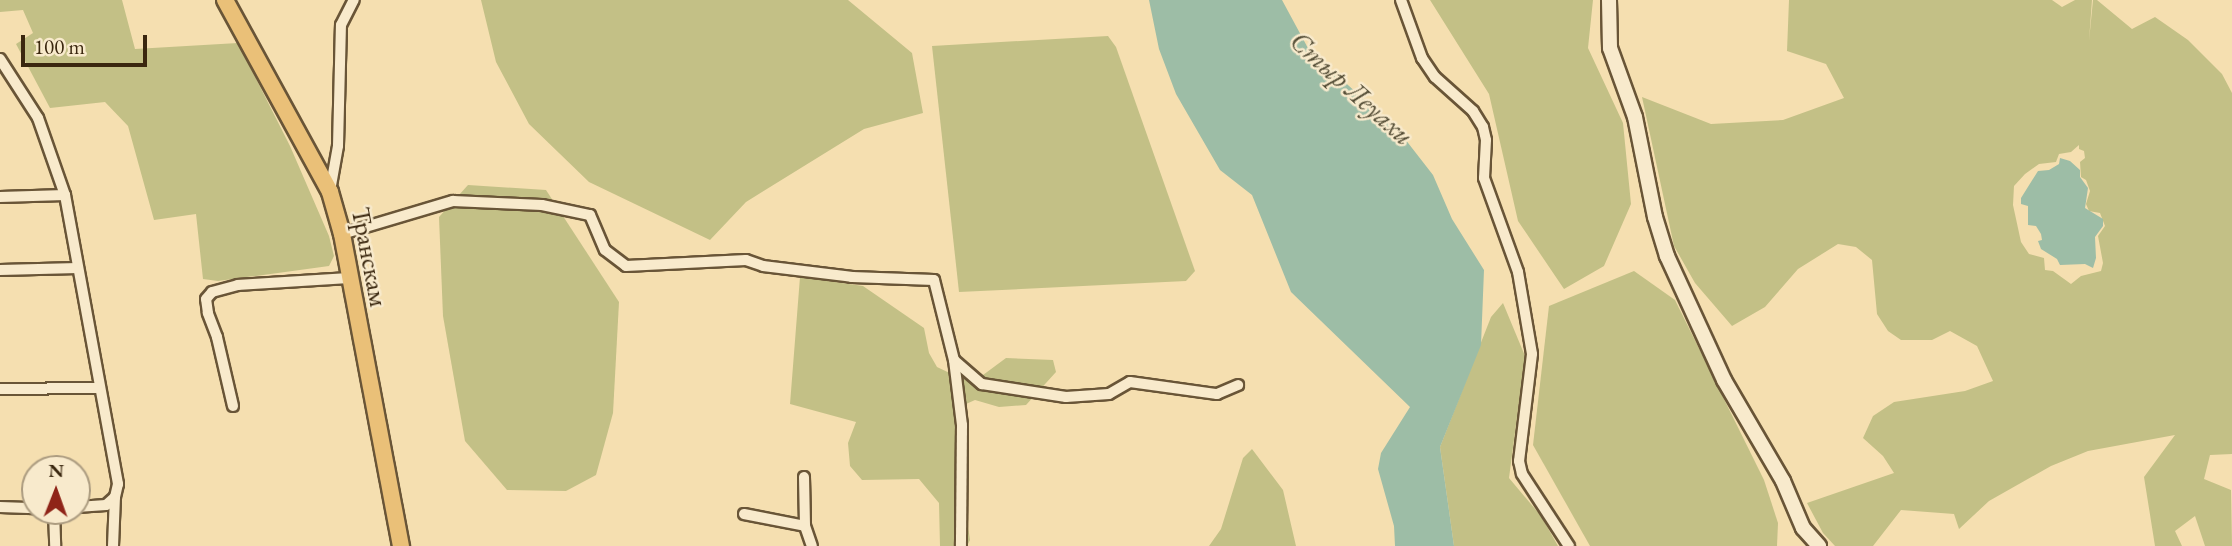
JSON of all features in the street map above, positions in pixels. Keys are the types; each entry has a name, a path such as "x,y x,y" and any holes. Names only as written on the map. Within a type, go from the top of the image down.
{"highway":[{"name":"Транскам","path":"225,0 330,192 342,234 348,278 401,546"}],"main road":[{"path":"1609,0 1611,48 1635,117 1655,217 1667,256 1724,380 1783,481 1803,528 1819,546"}],"street":[{"path":"330,192 338,146 341,25 354,0"},
{"path":"1401,0 1422,58 1435,77 1473,111 1483,127 1486,140 1484,178 1518,272 1532,354 1519,461 1522,474 1569,546"},
{"path":"0,59 5,74 37,118 65,195 117,484 113,546"},
{"path":"0,197 65,195"},
{"path":"342,234 453,201 520,203 590,215 605,250 626,265 737,260 842,276 934,280 954,360 962,425 961,546"},
{"path":"0,270 78,268"},
{"path":"233,406 217,337 208,313 206,299 212,292 238,285 348,278"},
{"path":"954,360 982,384 1066,397 1109,394 1130,382 1217,394 1238,385"},
{"path":"0,389 98,388"},
{"path":"804,477 805,526 812,546"},
{"path":"91,506 106,505 115,497"},
{"path":"0,507 21,508"},
{"path":"744,514 805,526"},
{"path":"54,525 55,546"}],"shaded area":[{"path":"0,0 122,0 135,49 238,43 290,146 329,236 334,256 329,266 218,281 203,279 196,214 154,220 128,126 105,102 50,108 16,44 33,33 23,10 0,12"},
{"path":"481,0 848,0 912,53 923,113 864,129 746,202 710,240 589,182 529,124 496,62"},
{"path":"1149,0 1282,0 1309,50 1398,130 1433,175 1452,219 1484,270 1481,345 1440,447 1454,546 1395,546 1394,526 1378,469 1381,453 1410,407 1291,292 1252,195 1220,170 1176,94 1159,49"},
{"path":"1430,0 1593,0 1588,48 1623,123 1631,204 1604,266 1564,289 1518,221 1489,94"},
{"path":"1789,0 2052,0 2062,7 2075,0 2092,0 2089,41 2093,0 2097,0 2132,29 2155,17 2188,40 2222,74 2232,93 2232,454 2210,455 2204,479 2231,490 2232,546 2205,546 2195,516 2175,531 2182,546 2155,546 2144,477 2175,435 2088,451 2051,466 1989,501 1959,529 1954,514 1901,510 1873,546 1835,546 1823,533 1807,503 1894,473 1883,456 1863,438 1873,416 1894,402 1965,391 1993,381 1977,346 1950,331 1932,340 1901,340 1888,331 1877,314 1872,260 1856,247 1838,244 1798,269 1765,307 1732,326 1695,283 1674,246 1642,97 1711,124 1783,120 1844,98 1826,64 1787,51","holes":["2079,145 2079,149 2084,151 2085,158 2080,162 2081,177 2086,180 2090,191 2086,204 2089,211 2100,213 2105,226 2098,236 2103,263 2101,271 2081,276 2071,284 2053,271 2045,270 2044,258 2029,254 2021,242 2013,205 2014,186 2039,164 2056,162 2059,154 2071,152"]},
{"path":"1108,36 1116,47 1195,271 1186,281 959,292 932,46"},
{"path":"2060,158 2070,161 2080,170 2080,177 2088,188 2085,208 2103,219 2103,226 2095,237 2096,258 2093,268 2085,264 2060,265 2057,259 2041,249 2038,241 2042,240 2041,234 2036,226 2028,225 2028,206 2021,204 2021,198 2038,171 2049,170 2059,164"},
{"path":"468,185 546,190 619,302 613,413 596,475 566,491 507,490 465,441 443,316 439,217"},
{"path":"1634,271 1675,300 1764,480 1778,523 1777,546 1590,546 1533,445 1549,306"},
{"path":"800,277 863,286 924,328 929,353 937,367 956,376 983,375 1006,358 1053,360 1056,372 1026,405 999,407 975,400 957,408 956,442 970,540 967,546 940,546 939,503 919,479 862,480 850,466 848,443 856,422 790,404"},
{"path":"1503,303 1525,356 1509,478 1541,516 1558,546 1454,546 1440,447 1491,317"},
{"path":"1252,449 1283,490 1296,546 1209,546 1221,529 1243,458"}],"water label":[{"name":"Стыр Леуахи","path":"1352,88"}]}
